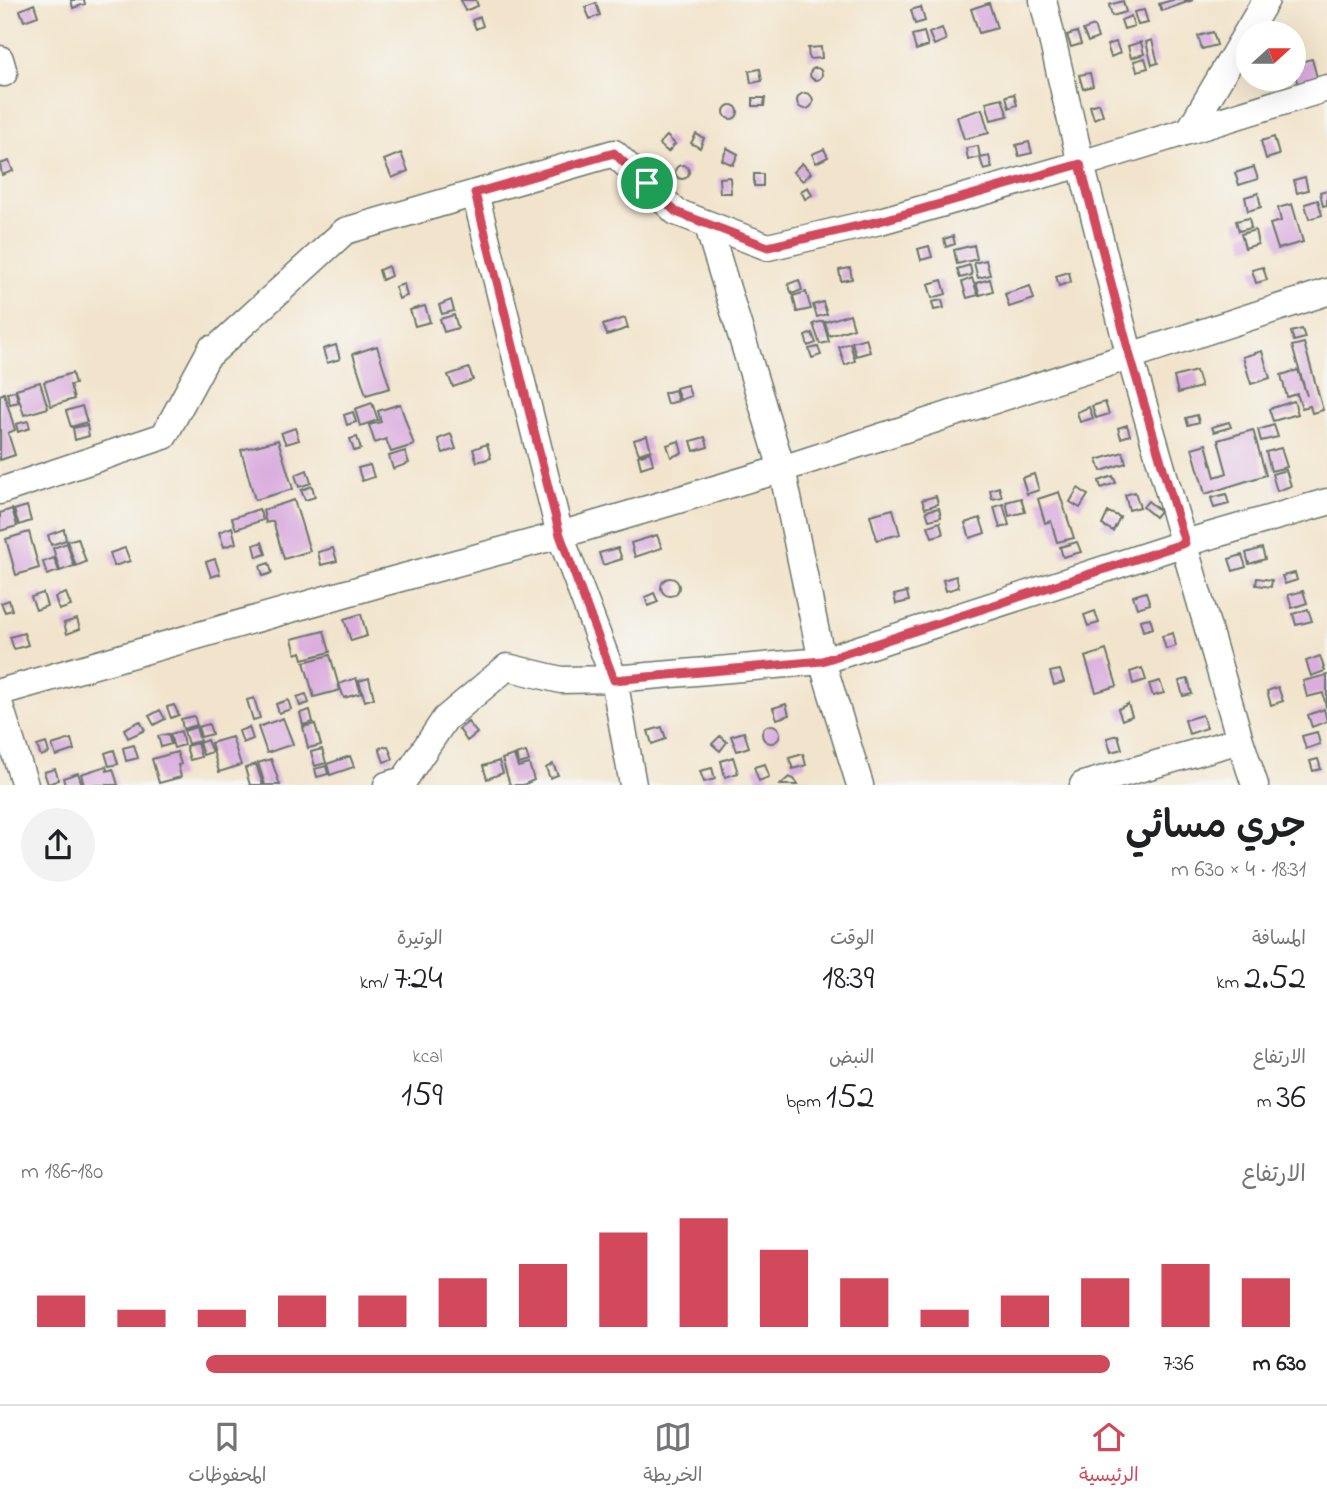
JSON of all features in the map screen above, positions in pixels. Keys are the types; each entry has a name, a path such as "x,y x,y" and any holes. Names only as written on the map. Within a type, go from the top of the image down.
{"street":[{"path":"1043,0 1080,164 1130,356 1255,785"},
{"path":"1190,129 1266,0"},
{"path":"0,491 164,436 209,352 345,231 614,153 676,212 768,247 880,221 1080,164 1327,88"},
{"path":"475,193 560,535 614,680 633,785"},
{"path":"708,226 782,469 822,661 860,785"},
{"path":"0,692 369,586 560,535 782,469 1327,292"},
{"path":"387,785 404,780 445,719 507,667 561,680 614,680 822,661 1185,543 1327,502"},
{"path":"0,706 25,785"},
{"path":"1083,785 1240,740"}],"building":[{"path":"71,0 84,0 85,4 73,8"},
{"path":"461,0 476,0 478,6 465,11"},
{"path":"1172,0 1193,0 1162,11 1159,4"},
{"path":"1123,1 1126,12 1112,16 1109,5"},
{"path":"596,3 600,15 590,19 585,7"},
{"path":"989,3 997,28 979,33 971,9"},
{"path":"34,4 38,16 24,21 20,10"},
{"path":"921,7 925,21 915,24 911,10"},
{"path":"1144,10 1148,23 1138,25 1134,12"},
{"path":"1131,16 1134,26 1124,29 1121,20"},
{"path":"480,17 483,26 476,29 472,20"},
{"path":"1094,26 1098,38 1088,42 1083,30"},
{"path":"942,28 946,40 934,45 929,33"},
{"path":"924,32 928,46 916,50 912,35"},
{"path":"1077,32 1081,44 1071,47 1067,35"},
{"path":"1213,32 1217,45 1202,49 1198,36"},
{"path":"1152,40 1158,63 1152,65 1146,42"},
{"path":"1116,42 1120,53 1111,57 1107,45"},
{"path":"1141,42 1144,54 1131,58 1128,46"},
{"path":"821,47 822,58 809,59 808,48"},
{"path":"1145,58 1148,68 1137,71 1134,61"},
{"path":"1312,59 1318,81 1306,84 1306,61"},
{"path":"816,68 822,74 816,80 810,74"},
{"path":"760,69 762,81 751,83 749,71"},
{"path":"1090,73 1093,86 1083,89 1079,75"},
{"path":"805,93 813,101 805,109 797,101"},
{"path":"1014,94 1017,105 1009,108 1006,96"},
{"path":"753,98 765,98 764,106 753,106"},
{"path":"1002,98 1008,116 991,120 986,102"},
{"path":"1099,103 1103,115 1094,119 1090,106"},
{"path":"728,105 734,105 738,112 734,119 728,119 724,115 724,109"},
{"path":"982,109 989,133 964,139 957,117"},
{"path":"696,134 704,138 700,148 691,143"},
{"path":"667,136 675,144 668,152 659,144"},
{"path":"1274,137 1279,155 1266,159 1261,141"},
{"path":"1029,142 1032,153 1019,156 1016,145"},
{"path":"978,146 980,157 968,160 966,148"},
{"path":"727,148 738,154 733,165 722,160"},
{"path":"824,149 828,157 816,163 812,154"},
{"path":"401,153 408,171 392,178 384,160"},
{"path":"989,156 992,168 984,170 980,158"},
{"path":"9,161 13,171 2,175 0,164"},
{"path":"802,163 811,173 803,181 793,172"},
{"path":"682,165 687,167 687,177 682,179 677,177 675,172 677,167"},
{"path":"1254,167 1258,179 1239,185 1235,173"},
{"path":"754,174 763,174 763,186 754,186"},
{"path":"730,177 731,193 720,193 719,178"},
{"path":"1305,177 1308,190 1297,193 1294,180"},
{"path":"808,187 812,195 805,199 801,191"},
{"path":"1327,190 1327,205 1323,206 1320,192"},
{"path":"1258,193 1261,207 1248,211 1245,197"},
{"path":"1318,200 1322,215 1309,219 1305,204"},
{"path":"1292,204 1303,242 1278,249 1270,224 1281,221 1278,208"},
{"path":"1249,218 1251,228 1239,231 1236,221"},
{"path":"1255,230 1258,244 1245,248 1241,234"},
{"path":"953,236 955,244 946,247 944,239"},
{"path":"974,245 977,259 957,264 954,250"},
{"path":"929,246 932,257 921,260 918,249"},
{"path":"986,260 990,275 978,278 974,263"},
{"path":"970,265 972,275 960,278 957,269"},
{"path":"388,266 391,276 382,280 379,270"},
{"path":"1263,267 1267,280 1256,283 1252,270"},
{"path":"850,268 852,279 841,281 839,270"},
{"path":"1069,272 1071,282 1059,286 1056,276"},
{"path":"972,278 978,295 967,298 962,282"},
{"path":"990,279 993,291 980,295 976,283"},
{"path":"799,280 802,290 792,294 788,284"},
{"path":"942,280 946,294 932,298 928,284"},
{"path":"404,284 407,296 399,299 395,287"},
{"path":"1030,286 1034,299 1009,307 1005,294"},
{"path":"806,292 811,309 797,312 793,296"},
{"path":"451,300 454,311 442,314 439,305"},
{"path":"942,300 944,308 934,310 932,302"},
{"path":"823,302 827,314 817,317 813,305"},
{"path":"425,306 430,322 415,326 410,310"},
{"path":"850,314 854,328 829,336 825,322"},
{"path":"454,315 458,328 444,332 440,319"},
{"path":"625,318 628,328 607,335 603,325"},
{"path":"823,321 829,342 820,344 813,324"},
{"path":"1302,329 1305,338 1294,341 1291,332"},
{"path":"812,333 816,343 808,346 805,336"},
{"path":"866,338 870,352 856,356 852,342"},
{"path":"850,343 855,361 845,365 839,347"},
{"path":"1304,343 1323,410 1312,413 1310,406 1302,408 1297,394 1287,397 1281,375 1298,370 1307,396 1292,346"},
{"path":"336,345 340,359 327,363 323,349"},
{"path":"377,346 390,388 366,395 353,354"},
{"path":"818,347 821,355 812,358 809,349"},
{"path":"1262,351 1270,378 1251,384 1243,357"},
{"path":"469,368 473,380 453,387 448,375"},
{"path":"1196,371 1201,387 1178,393 1174,377"},
{"path":"72,373 75,384 70,385 74,399 51,406 44,382"},
{"path":"40,382 48,408 24,415 16,389"},
{"path":"687,385 691,396 680,400 676,388"},
{"path":"675,390 678,401 667,404 664,393"},
{"path":"15,391 19,402 10,404 7,393"},
{"path":"4,393 15,430 8,433 15,455 0,460 0,395"},
{"path":"1294,401 1298,414 1273,421 1269,409"},
{"path":"1105,402 1109,414 1096,418 1092,406"},
{"path":"372,403 378,420 360,426 355,409"},
{"path":"400,404 414,445 391,452 386,439 375,443 369,425 381,422 378,411"},
{"path":"82,406 87,422 71,427 66,411"},
{"path":"1089,407 1093,418 1080,422 1077,412"},
{"path":"353,412 356,422 347,425 344,415"},
{"path":"1197,415 1199,422 1188,425 1186,418"},
{"path":"28,421 30,428 18,432 16,424"},
{"path":"1229,422 1231,427 1214,432 1212,427"},
{"path":"87,425 89,436 75,440 73,428"},
{"path":"1127,425 1130,435 1121,438 1118,428"},
{"path":"1274,425 1278,437 1261,441 1258,430"},
{"path":"295,428 299,440 286,444 281,433"},
{"path":"1253,430 1266,475 1205,494 1192,448 1206,444 1215,477 1227,473 1218,440"},
{"path":"451,434 456,449 443,453 438,439"},
{"path":"647,436 651,450 639,454 634,440"},
{"path":"357,437 361,449 354,451 350,439"},
{"path":"705,437 708,447 694,451 691,441"},
{"path":"278,440 293,489 255,500 241,450"},
{"path":"679,441 682,453 671,457 667,445"},
{"path":"487,444 491,458 477,462 473,449"},
{"path":"1281,448 1287,467 1271,471 1266,452"},
{"path":"405,451 409,463 393,469 389,456"},
{"path":"650,452 653,464 641,468 638,456"},
{"path":"1123,452 1126,463 1101,471 1097,460"},
{"path":"370,465 374,477 362,481 358,468"},
{"path":"307,470 311,483 299,487 295,475"},
{"path":"1286,470 1291,486 1277,491 1272,474"},
{"path":"1034,474 1039,490 1027,494 1022,478"},
{"path":"1113,476 1116,483 1101,488 1099,481"},
{"path":"312,486 315,497 305,500 301,490"},
{"path":"999,487 1002,497 992,499 990,490"},
{"path":"1078,488 1088,495 1080,508 1070,502"},
{"path":"1059,492 1074,538 1057,542 1051,521 1045,523 1038,499"},
{"path":"1135,492 1140,507 1129,510 1125,495"},
{"path":"1226,494 1229,504 1214,508 1211,498"},
{"path":"936,496 938,504 925,508 922,500"},
{"path":"1021,498 1025,512 1009,516 1006,502"},
{"path":"294,500 310,551 284,559 273,521 266,523 263,510"},
{"path":"1148,501 1160,511 1155,517 1143,507"},
{"path":"1003,504 1009,525 1000,528 994,507"},
{"path":"27,506 31,521 19,525 14,510"},
{"path":"939,508 941,517 929,520 926,511"},
{"path":"12,509 17,526 0,531 0,513"},
{"path":"259,509 263,520 236,529 232,518"},
{"path":"893,509 900,534 877,540 870,515"},
{"path":"1108,512 1120,517 1113,531 1102,525"},
{"path":"980,518 985,533 970,538 965,523"},
{"path":"940,522 943,534 932,537 928,526"},
{"path":"232,527 236,543 224,547 219,532"},
{"path":"64,529 66,540 51,545 48,535"},
{"path":"29,532 39,568 16,575 6,539"},
{"path":"657,535 662,548 635,557 631,543"},
{"path":"78,538 86,562 76,566 67,541"},
{"path":"262,542 266,554 257,557 254,545"},
{"path":"1077,542 1081,552 1063,557 1060,547"},
{"path":"67,543 74,566 60,571 53,548"},
{"path":"125,548 130,561 114,566 110,553"},
{"path":"333,548 337,561 321,565 318,552"},
{"path":"618,548 622,559 603,565 599,553"},
{"path":"1262,548 1265,559 1249,564 1246,553"},
{"path":"1242,555 1246,567 1233,571 1229,559"},
{"path":"54,558 59,571 47,575 43,562"},
{"path":"215,559 220,574 211,577 206,562"},
{"path":"269,563 272,573 263,576 260,566"},
{"path":"1295,573 1297,580 1285,584 1282,576"},
{"path":"956,576 959,587 946,591 943,580"},
{"path":"666,578 674,578 679,587 677,594 666,596 661,591 661,583"},
{"path":"1257,578 1272,580 1271,587 1256,585"},
{"path":"1303,591 1307,603 1292,608 1288,595"},
{"path":"907,592 909,601 896,604 894,595"},
{"path":"1146,592 1150,604 1137,608 1133,596"},
{"path":"43,593 47,606 36,610 31,597"},
{"path":"66,593 71,606 59,610 55,597"},
{"path":"654,593 658,602 648,606 645,597"},
{"path":"9,600 12,610 5,612 1,603"},
{"path":"1308,609 1312,621 1296,625 1293,614"},
{"path":"1095,611 1099,623 1088,626 1084,615"},
{"path":"361,614 367,636 351,641 344,619"},
{"path":"1150,618 1153,628 1143,631 1140,620"},
{"path":"77,619 80,629 67,634 64,623"},
{"path":"324,631 330,652 303,659 301,652 296,654 292,639"},
{"path":"24,633 28,645 14,649 10,637"},
{"path":"1173,633 1176,646 1166,649 1162,636"},
{"path":"1106,650 1117,686 1096,692 1085,657"},
{"path":"330,655 340,690 314,697 304,662"},
{"path":"1320,656 1325,671 1311,676 1306,661"},
{"path":"1142,668 1146,680 1133,684 1130,672"},
{"path":"1060,670 1064,682 1054,685 1050,672"},
{"path":"1327,675 1326,707 1323,693 1307,697 1303,681"},
{"path":"356,678 361,693 344,698 339,684"},
{"path":"369,678 374,698 365,701 359,681"},
{"path":"1188,679 1192,694 1183,696 1179,681"},
{"path":"1160,681 1164,693 1153,696 1149,684"},
{"path":"1278,687 1283,701 1271,705 1267,691"},
{"path":"306,694 309,703 300,706 297,697"},
{"path":"254,698 260,718 253,720 247,700"},
{"path":"288,700 291,709 279,713 276,704"},
{"path":"786,704 789,715 777,719 773,708"},
{"path":"1128,704 1132,716 1122,720 1118,709"},
{"path":"174,705 179,715 171,718 167,707"},
{"path":"1324,709 1327,721 1312,727 1308,715"},
{"path":"160,710 165,719 154,725 149,716"},
{"path":"310,710 313,722 303,725 300,713"},
{"path":"1202,715 1207,728 1189,734 1185,720"},
{"path":"194,716 197,725 183,729 181,719"},
{"path":"283,718 293,744 267,753 258,727"},
{"path":"140,721 145,730 128,738 124,729"},
{"path":"468,722 477,733 467,741 459,729"},
{"path":"209,724 212,734 201,737 198,727"},
{"path":"315,724 321,745 308,748 303,727"},
{"path":"771,725 777,728 780,734 777,740 771,743 765,740 762,734 765,728"},
{"path":"196,727 200,741 188,744 184,731"},
{"path":"249,727 253,739 243,743 239,731"},
{"path":"662,727 666,739 652,744 648,731"},
{"path":"181,731 184,745 174,748 170,734"},
{"path":"744,732 749,747 737,751 731,736"},
{"path":"1317,732 1320,744 1306,749 1302,736"},
{"path":"168,734 171,744 161,747 158,736"},
{"path":"1118,735 1122,749 1111,752 1107,738"},
{"path":"720,736 727,742 720,751 712,744"},
{"path":"232,737 241,765 219,772 211,743"},
{"path":"71,739 74,750 56,756 52,745"},
{"path":"207,740 212,752 203,755 199,743"},
{"path":"46,743 49,753 41,756 37,746"},
{"path":"197,743 201,757 190,760 186,746"},
{"path":"134,745 138,758 126,761 123,748"},
{"path":"388,746 393,759 384,762 379,748"},
{"path":"322,749 326,763 315,766 311,752"},
{"path":"114,750 118,764 109,766 105,753"},
{"path":"177,752 181,777 159,783 152,759"},
{"path":"526,752 529,761 519,764 516,755"},
{"path":"803,754 806,765 793,769 789,758"},
{"path":"514,755 518,767 529,764 534,780 523,785 510,785 502,759"},
{"path":"350,756 354,767 330,775 327,764"},
{"path":"733,757 738,773 725,777 721,761"},
{"path":"271,759 280,785 265,785 258,763"},
{"path":"1318,759 1321,769 1313,771 1310,761"},
{"path":"499,761 503,773 487,779 483,766"},
{"path":"256,764 263,785 250,785 245,768"},
{"path":"553,764 558,775 550,778 546,768"},
{"path":"765,764 769,777 759,781 754,767"},
{"path":"106,766 107,771 113,769 118,785 84,785 81,774"},
{"path":"326,766 328,774 317,777 315,769"},
{"path":"712,768 715,779 704,782 700,771"},
{"path":"55,769 59,780 48,784 44,772"},
{"path":"78,773 82,785 65,785 63,778"},
{"path":"789,777 798,785 780,785"}],"route":[{"path":"614,153 647,183 676,212 768,247 880,221 1080,164 1130,356 1185,543 822,661 614,680 560,535 475,193 614,153"}]}
